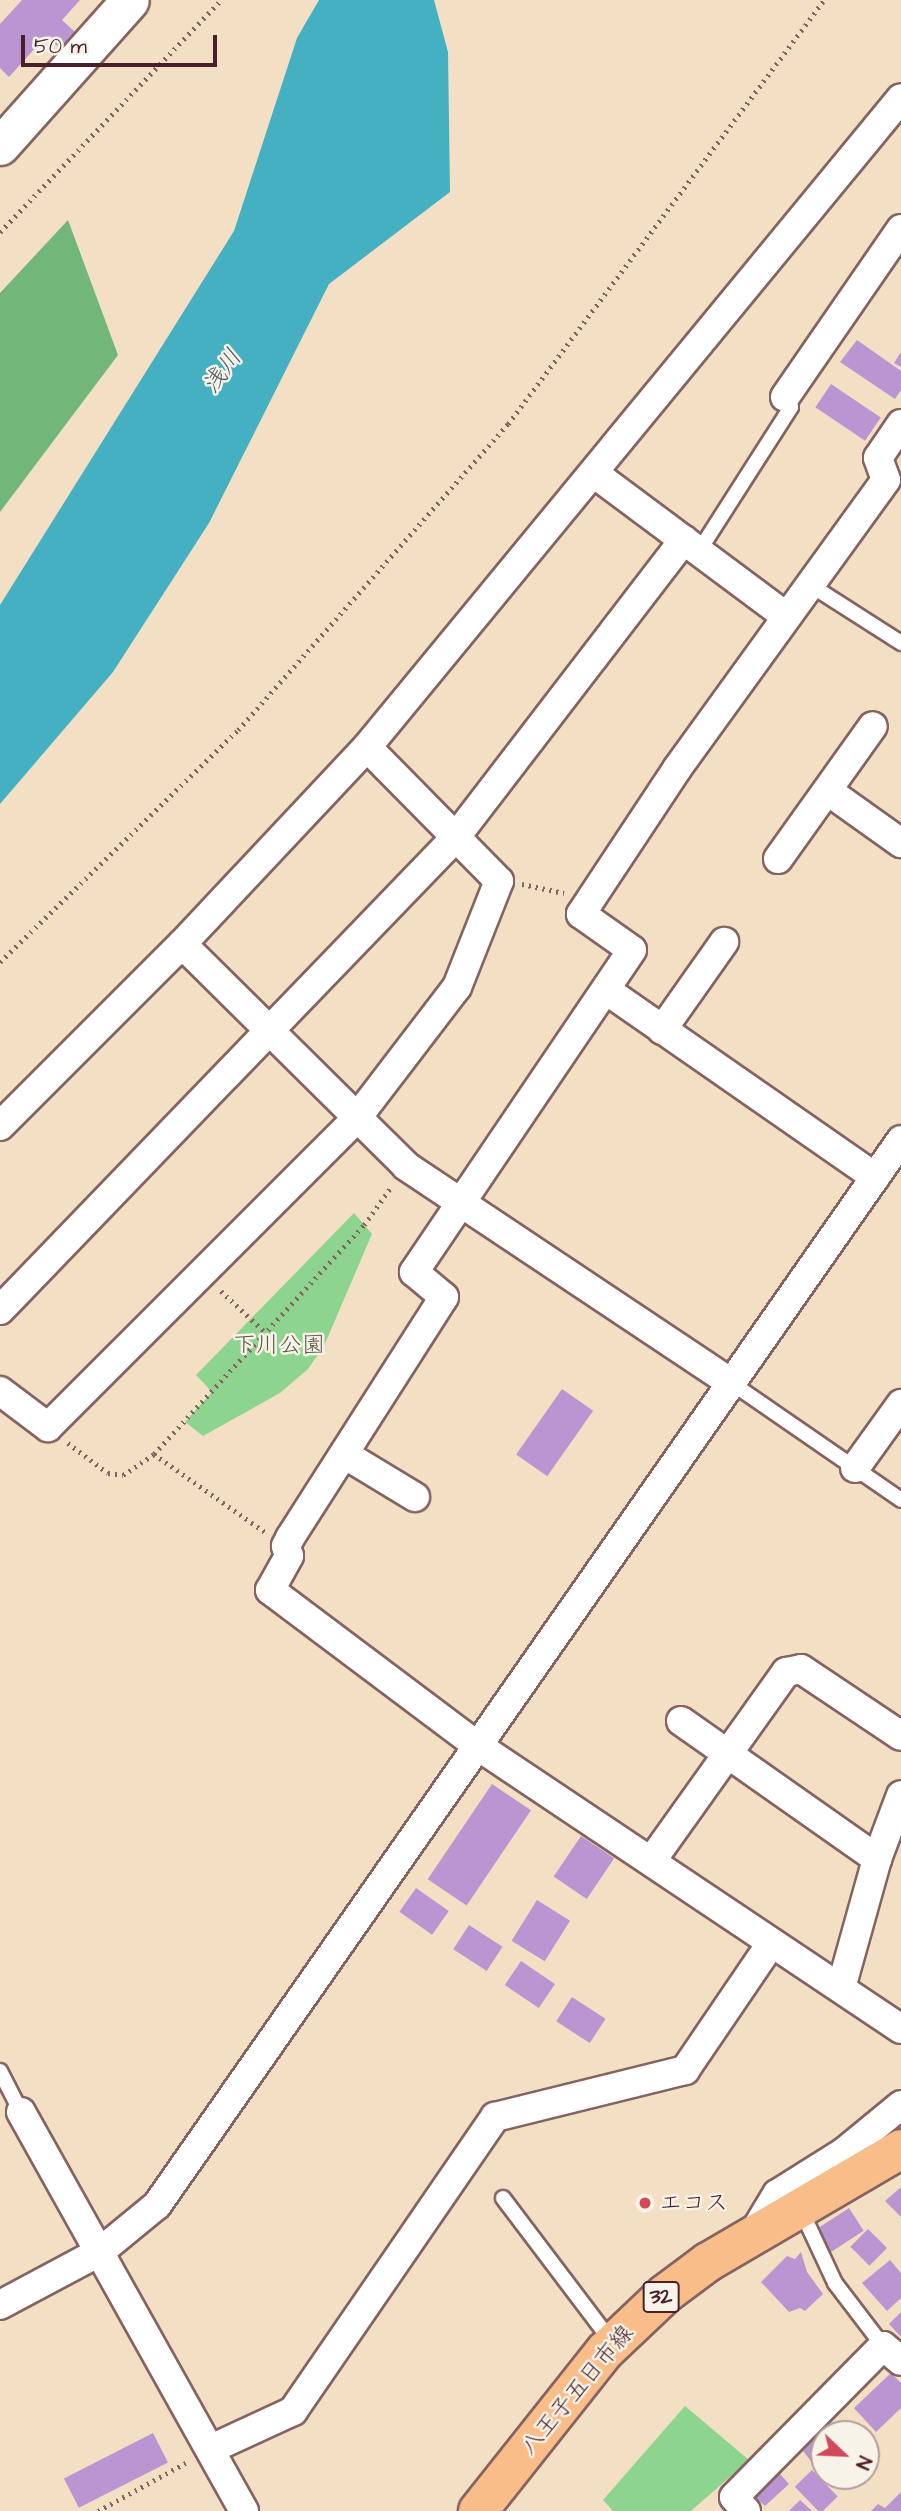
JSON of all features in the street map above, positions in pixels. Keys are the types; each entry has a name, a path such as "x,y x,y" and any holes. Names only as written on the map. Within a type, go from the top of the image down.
{"main road":[{"name":"八王子五日市線","path":"491,2506 613,2343 665,2294 751,2237 901,2149"}],"street":[{"path":"0,146 130,0"},
{"path":"0,1126 182,944 367,747 595,474 901,98"},
{"path":"785,397 901,229"},
{"path":"901,424 878,458 894,484 787,617 581,914 632,950 414,1272 443,1297 286,1546 289,1556 270,1590 478,1746 652,1860 770,1945 901,2029"},
{"path":"595,474 787,617"},
{"path":"0,1310 270,1033 455,838 692,545"},
{"path":"778,859 873,726"},
{"path":"0,1391 48,1427 356,1119 457,987 499,881 367,747"},
{"path":"828,792 901,844"},
{"path":"662,1030 724,942"},
{"path":"182,944 406,1166 733,1384"},
{"path":"606,990 875,1177"},
{"path":"0,2305 101,2251 157,2205 901,1140"},
{"path":"855,1468 901,1404"},
{"path":"344,1454 415,1497"},
{"path":"652,1860 786,1672 801,1669 901,1736"},
{"path":"681,1721 727,1756 877,1859"},
{"path":"841,1989 877,1859 901,1795"},
{"path":"213,2448 293,2411 495,2117 685,2070 770,1945"},
{"path":"751,2237 777,2194 844,2152 901,2105"},
{"path":"21,2112 213,2448 244,2511"},
{"path":"746,2511 734,2497 892,2354"}],"lane":[{"path":"692,545 791,407 785,397"},
{"path":"812,586 901,643"},
{"path":"733,1384 901,1500"},
{"path":"0,2071 21,2112"},
{"path":"503,2198 613,2343"},
{"path":"801,2210 835,2283 892,2354"}],"path":[{"path":"0,232 220,0"},
{"path":"0,962 238,730 508,424 824,0"},
{"path":"499,881 558,888 585,907"},
{"path":"48,1427 108,1474 123,1475 154,1454 364,1225 406,1166"},
{"path":"201,1273 266,1333"},
{"path":"154,1454 286,1546"},
{"path":"97,2511 213,2448"}],"green space":[{"path":"68,220 118,355 0,512 0,293"},
{"name":"下川公園","path":"354,1213 372,1234 324,1346 308,1369 280,1393 203,1436 185,1422 212,1392 196,1375"},
{"path":"685,2406 749,2460 691,2511 613,2511 603,2500"}],"water":[{"name":"浅川","path":"319,0 434,0 448,52 450,192 329,284 209,523 113,672 0,804 0,605 234,231 297,38"}],"building":[{"path":"22,0 80,0 62,20 75,32 60,48 45,37 9,77 0,68 0,24"},
{"path":"857,340 901,371 901,390 895,399 840,362"},
{"path":"901,352 901,367 894,363"},
{"path":"831,384 881,418 865,441 815,407"},
{"path":"562,1389 593,1411 547,1476 516,1455"},
{"path":"492,1784 531,1810 467,1906 428,1879"},
{"path":"581,1836 614,1858 587,1899 554,1877"},
{"path":"416,1888 449,1911 432,1935 399,1912"},
{"path":"537,1900 570,1921 545,1961 512,1941"},
{"path":"469,1925 503,1947 487,1971 453,1949"},
{"path":"521,1961 555,1984 539,2008 505,1985"},
{"path":"572,1997 606,2019 590,2043 556,2021"},
{"path":"901,2187 901,2217 885,2201"},
{"path":"849,2208 864,2231 831,2252 816,2229"},
{"path":"868,2229 887,2248 869,2266 850,2247"},
{"path":"801,2252 807,2272 823,2294 805,2311 800,2308 789,2312 761,2282 787,2256 795,2259"},
{"path":"890,2260 901,2273 901,2298 887,2311 862,2283"},
{"path":"901,2312 901,2337 889,2324"},
{"path":"891,2373 901,2383 901,2408 880,2428 880,2420 865,2420 854,2408"},
{"path":"153,2433 168,2462 79,2508 64,2478"},
{"path":"810,2443 810,2460 803,2451"},
{"path":"774,2467 789,2484 765,2506 750,2492"},
{"path":"810,2472 810,2490 831,2490 838,2497 823,2511 818,2511 795,2487"},
{"path":"901,2492 901,2511 871,2511 878,2504 885,2508"},
{"path":"800,2500 812,2511 789,2511"}],"place":[{"name":"エコス","path":"645,2203"}]}
